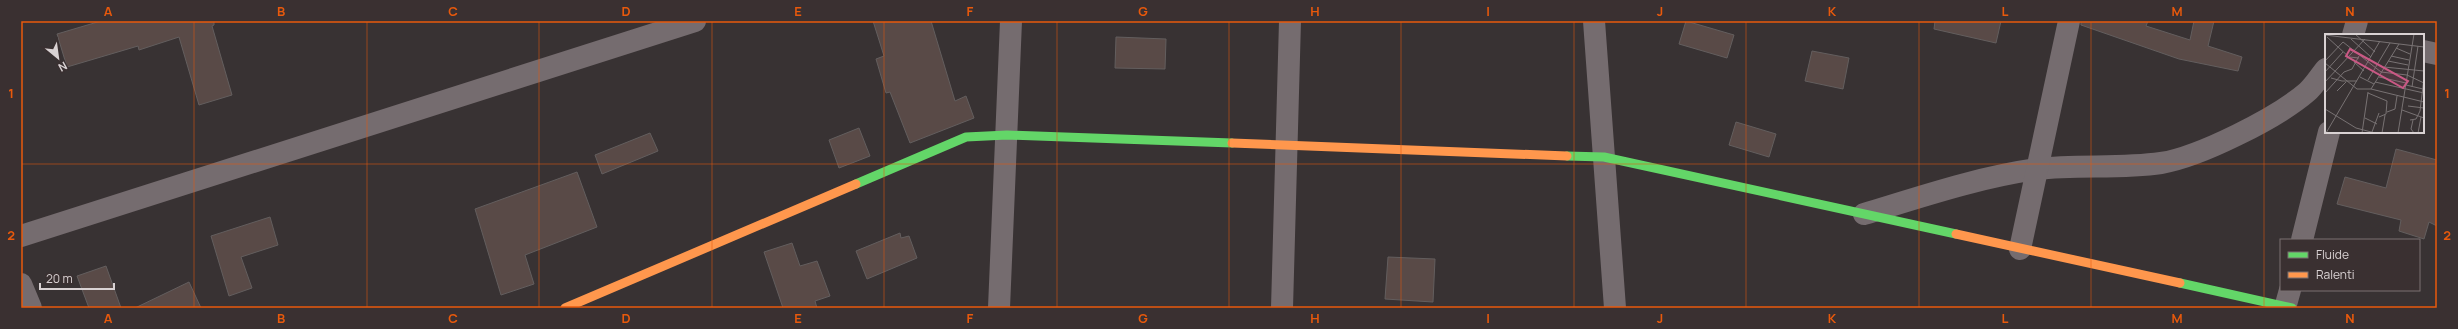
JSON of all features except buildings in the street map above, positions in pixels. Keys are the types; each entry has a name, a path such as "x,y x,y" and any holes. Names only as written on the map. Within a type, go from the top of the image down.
{"street":[{"path":"21,236 695,21"},
{"path":"998,308 1011,21"},
{"path":"1282,308 1290,21"},
{"path":"1594,21 1615,308"},
{"path":"2020,249 2068,21"},
{"path":"2354,34 2357,21"},
{"path":"2424,51 2437,54"},
{"path":"1864,214 1922,197 2037,169 2099,168 2162,162 2210,147 2269,118 2307,92 2325,70"},
{"path":"2302,239 2329,133"},
{"path":"564,308 966,137 1006,135 1604,157 2020,249 2288,303"},
{"path":"21,284 31,308"}],"traffic: fast":[{"path":"856,184 966,137 1007,135 1232,143"},
{"path":"1567,156 1604,157 1956,234"},
{"path":"2180,283 2292,308"}],"traffic: slow":[{"path":"1232,143 1567,156"},
{"path":"565,308 856,184"},
{"path":"1956,234 2180,283"}]}
